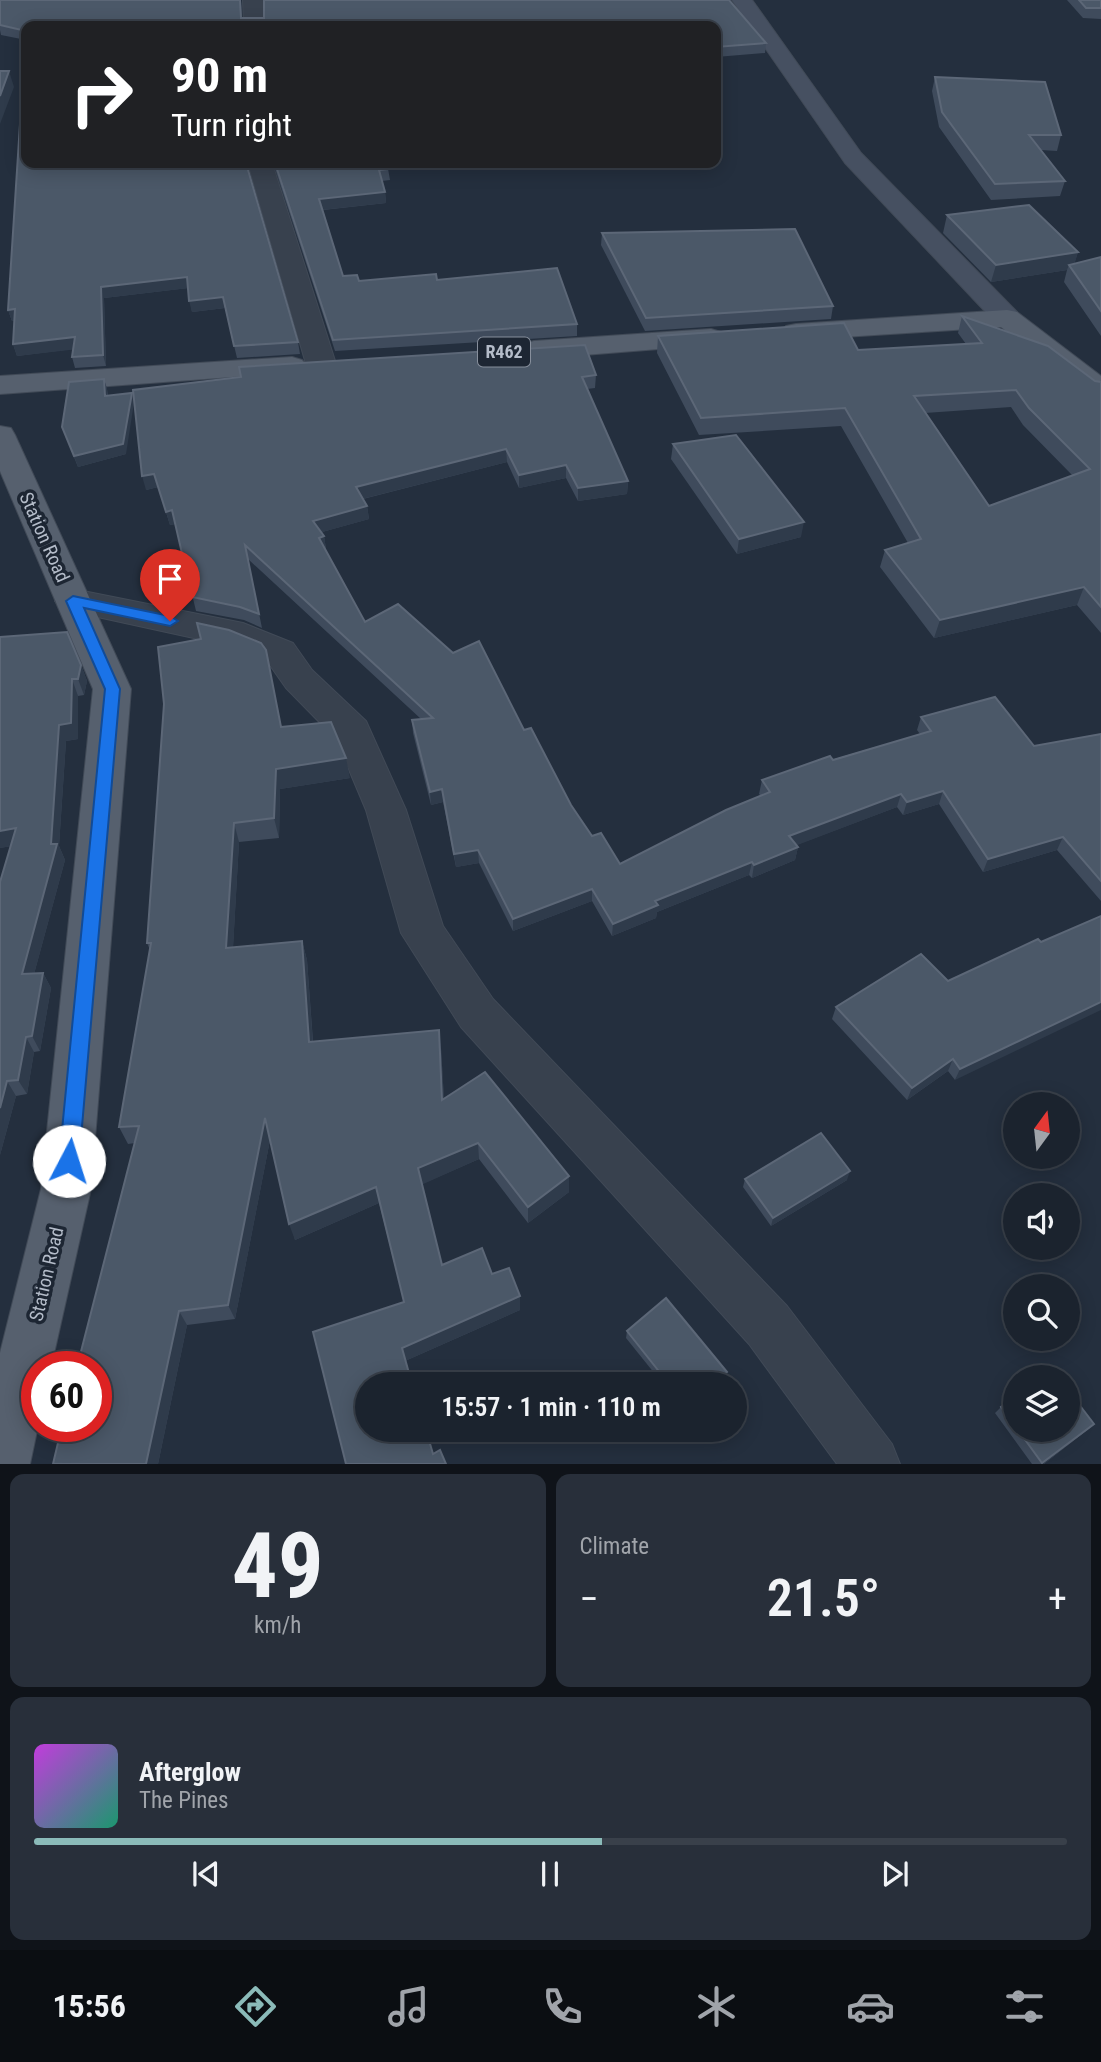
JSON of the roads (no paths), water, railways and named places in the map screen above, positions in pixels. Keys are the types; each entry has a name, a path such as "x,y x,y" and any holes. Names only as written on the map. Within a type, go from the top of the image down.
{"main road":[{"path":"774,334 1007,318 1101,390"},
{"name":"R462","path":"513,351 733,336"},
{"path":"0,385 335,363"},
{"name":"Station Road","path":"0,435 112,689 66,1189 1,1464"}],"street":[{"path":"253,0 254,21"},
{"path":"743,0 853,158 1007,318"},
{"path":"262,168 335,363"},
{"path":"73,601 243,636 280,652 299,680 352,731 386,810 423,933 477,1013 768,1325 872,1464"}]}
